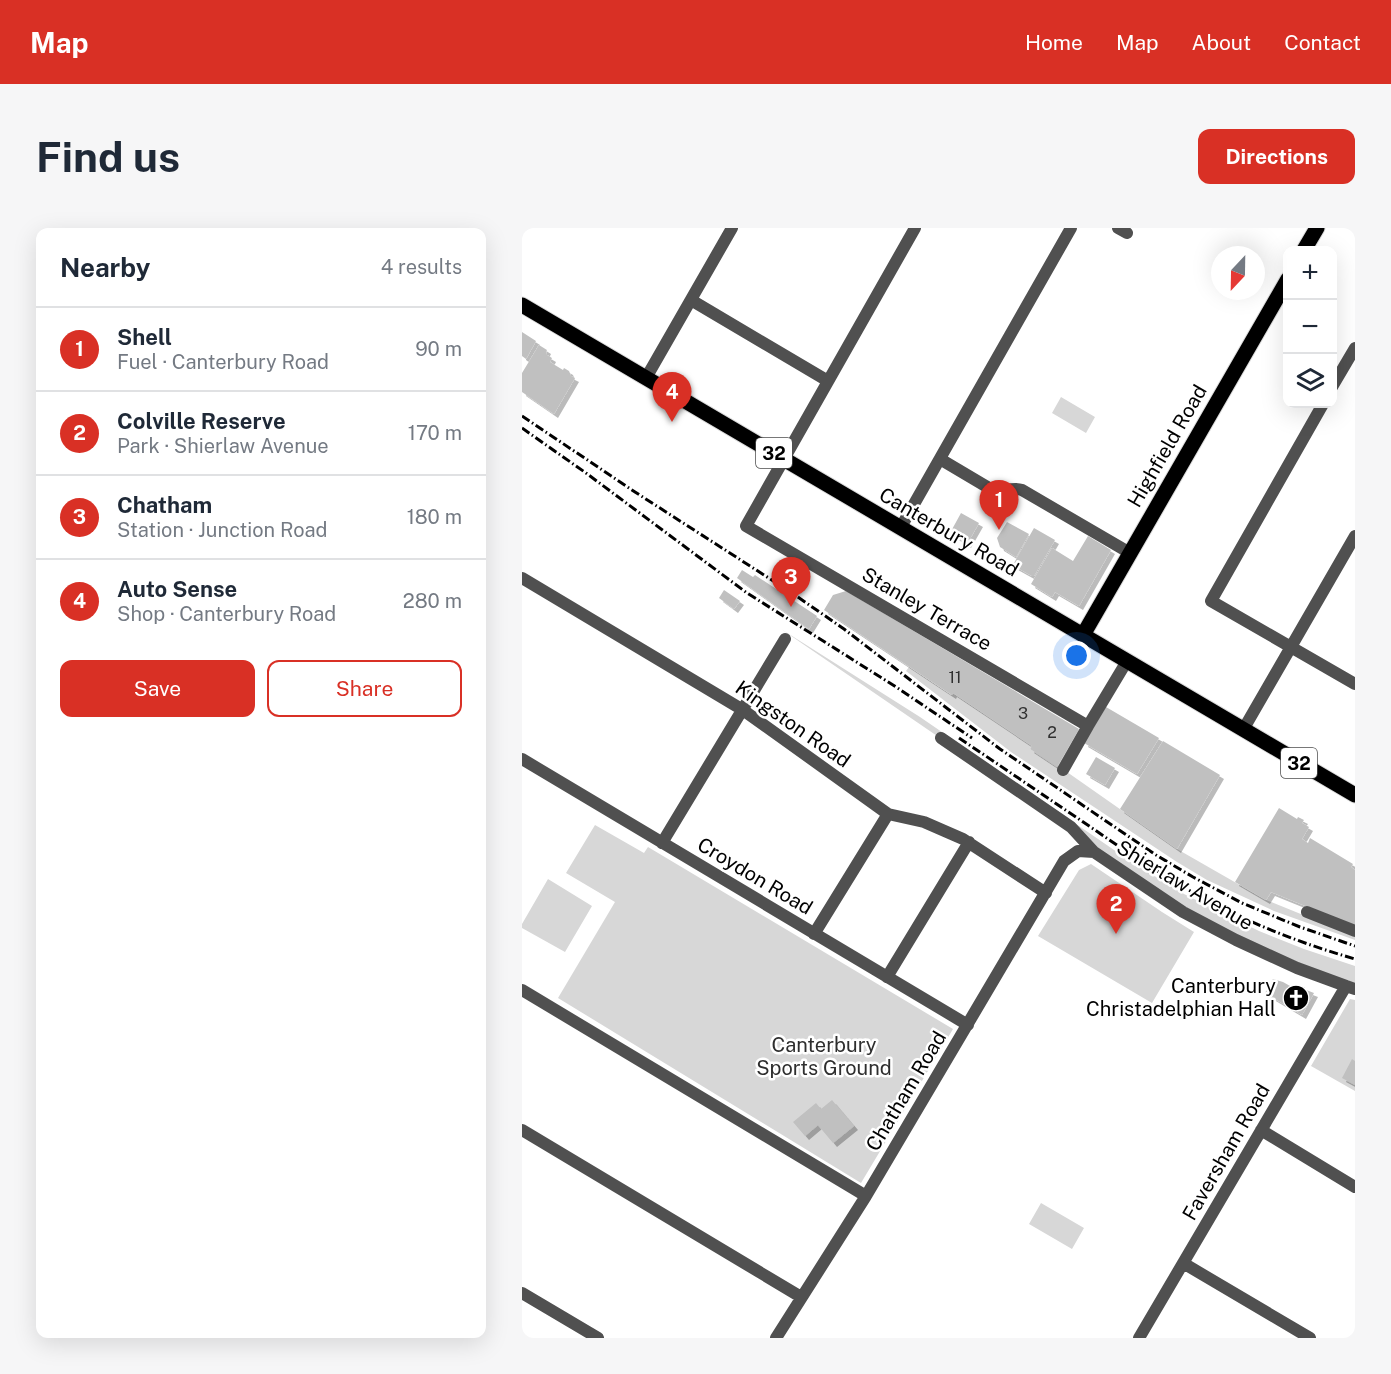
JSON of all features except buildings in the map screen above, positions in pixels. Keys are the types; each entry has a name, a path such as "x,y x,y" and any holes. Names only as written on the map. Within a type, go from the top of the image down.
{"main road":[{"path":"1306,246 1317,228"},
{"name":"Highfield Road","path":"1083,635 1283,286"},
{"name":"Canterbury Road","path":"522,304 1355,795"}],"street":[{"path":"646,378 732,228"},
{"path":"784,459 915,228"},
{"path":"901,527 1071,228"},
{"path":"691,300 828,381"},
{"path":"1337,379 1355,348"},
{"path":"1321,408 1211,601 1355,684"},
{"name":"Stanley Terrace","path":"784,459 746,526 1088,726"},
{"path":"940,459 994,491 1001,492 1015,488 1022,490 1130,553"},
{"path":"1243,730 1355,536"},
{"name":"Kingston Road","path":"522,578 742,711 888,814 924,822 969,842 1046,893"},
{"path":"662,843 785,639"},
{"path":"1063,770 1126,661"},
{"path":"941,738 1071,827 1094,852"},
{"name":"Croydon Road","path":"522,759 968,1025"},
{"path":"814,934 888,814"},
{"path":"887,977 969,842"},
{"name":"Shierlaw Avenue","path":"1064,861 1078,851 1094,852 1184,912 1236,940 1297,968 1351,988"},
{"name":"Chatham Road","path":"776,1338 866,1196 1064,861"},
{"path":"1307,912 1355,931"},
{"name":"Faversham Road","path":"1139,1338 1261,1130 1351,988"},
{"path":"522,990 866,1196"},
{"path":"522,1130 801,1297"},
{"path":"1261,1130 1355,1187"},
{"path":"1183,1263 1310,1338"},
{"path":"522,1293 598,1338"}],"green space":[{"path":"1061,397 1095,417 1086,433 1052,413"},
{"path":"781,629 920,717 1133,863 1184,894 1259,931 1355,966 1355,984 1289,959 1246,939 1169,897"},
{"path":"909,667 951,695 953,693 1032,746 1030,749 1177,849 1266,900 1355,936 1355,940 1274,911 1207,880 1177,862 1011,752 906,671"},
{"name":"Canterbury Sports Ground","path":"595,825 644,853 648,847 953,1029 861,1183 558,998 615,902 566,873"},
{"path":"1091,864 1194,932 1152,1003 1038,936 1079,870"},
{"path":"548,879 592,906 565,952 522,928 522,924"},
{"path":"1350,999 1355,1000 1355,1091 1311,1066"},
{"path":"1041,1203 1084,1228 1072,1249 1029,1224"}],"railway":[{"path":"522,416 844,629 1000,749 1156,855 1242,903 1300,927 1355,946"},
{"path":"522,428 747,593 972,738"},
{"path":"959,738 1139,859 1203,898 1278,933 1355,959"}],"place":[{"name":"Auto Sense","path":"672,422"},
{"name":"Shell","path":"999,530"},
{"name":"Chatham","path":"791,607"},
{"name":"Colville Reserve","path":"1116,934"},
{"name":"Canterbury Christadelphian Hall","path":"1296,998"}]}
